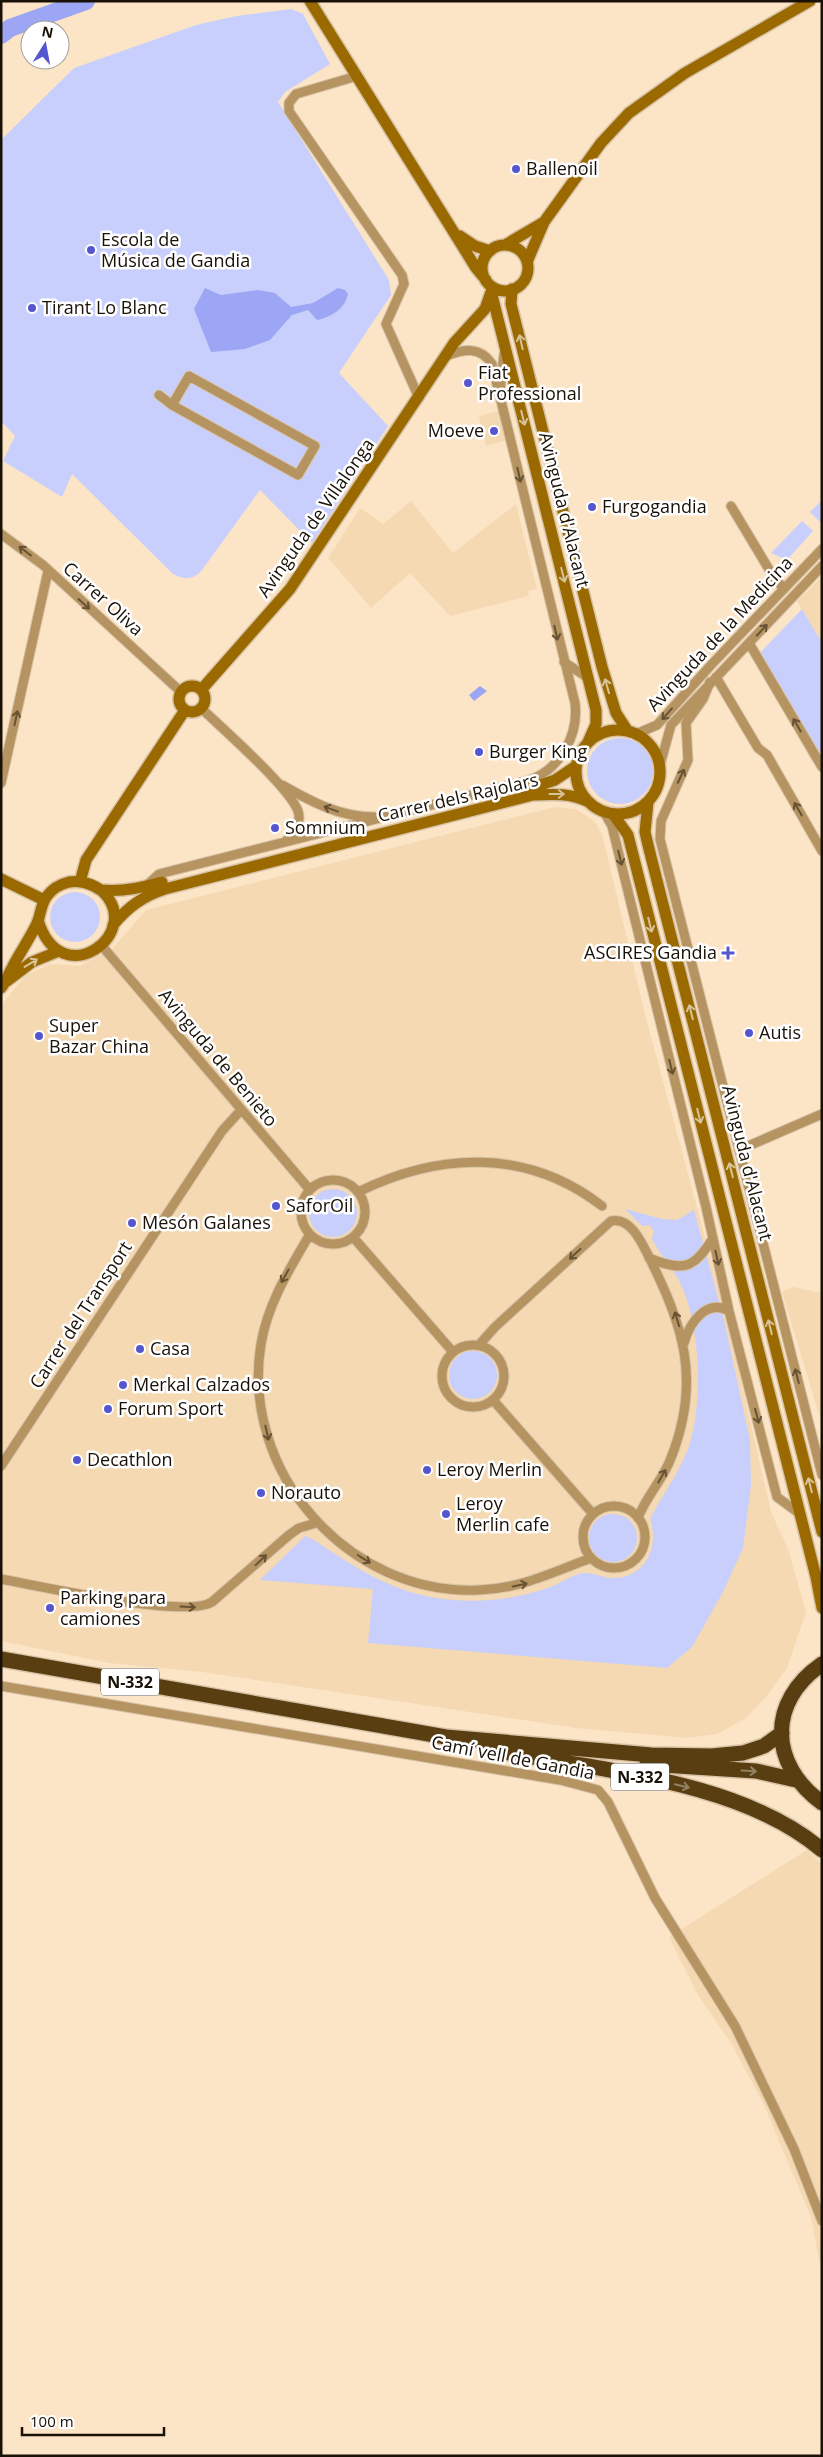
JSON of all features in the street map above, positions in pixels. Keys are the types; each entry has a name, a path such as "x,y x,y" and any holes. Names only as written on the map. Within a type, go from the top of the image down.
{"highway":[{"name":"N-332","path":"1,1659 446,1737 475,1740 651,1755 712,1756 743,1753 764,1746 782,1733"},
{"path":"821,1663 805,1677 792,1693 784,1712 782,1733 788,1764 796,1780 822,1802"},
{"name":"N-332","path":"446,1737 478,1747 612,1771 706,1792 746,1805 783,1822 822,1850"},
{"name":"N-332","path":"475,1740 605,1760 756,1771 796,1780"}],"main road":[{"name":"Avinguda d'Alacant","path":"310,1 489,286 596,710 596,724 588,742"},
{"path":"544,222 505,245 490,251 485,256 482,268 489,286 505,290 518,286 526,276 527,262 544,222 601,143 639,104 685,73 810,1"},
{"name":"Avinguda d'Alacant","path":"455,232 475,246 490,251"},
{"path":"505,245 516,248 527,262"},
{"name":"Avinguda de Villalonga","path":"202,689 290,589 446,356 460,336 484,310 489,286"},
{"name":"Avinguda d'Alacant","path":"512,289 511,304 602,667 616,713 631,732"},
{"path":"189,686 202,689 206,700 202,709 193,712 185,710 180,703 181,692 189,686"},
{"path":"80,882 86,860 185,710"},
{"path":"606,732 631,732 652,746 660,765 658,785 648,802 638,809 626,813 609,813 589,802 581,792 576,779 576,766 580,753 588,742 606,732"},
{"name":"Carrer dels Rajolars","path":"101,890 114,891 144,887 539,787 576,766"},
{"name":"Carrer dels Rajolars","path":"113,925 133,904 147,895 165,889 533,795 560,793 576,796 589,802"},
{"name":"Avinguda d'Alacant","path":"648,802 645,832 648,845 822,1532"},
{"name":"Avinguda d'Alacant","path":"609,813 628,835 800,1514 822,1608"},
{"path":"1,879 44,900"},
{"path":"3,985 38,920 44,900 52,890 61,885 80,882 101,890 111,906 113,925 102,946 88,954 77,956 59,951 47,942 38,920"},
{"path":"3,985 32,962 59,951"}],"street":[{"path":"356,74 296,94 289,103 288,111 402,275 404,284 386,324 419,398"},
{"path":"499,393 505,348"},
{"path":"144,887 159,874 530,780 550,770 563,753 574,726 574,703 492,364 484,355 464,350 446,356"},
{"path":"159,395 172,405 298,475 315,446 189,376 172,405"},
{"path":"731,506 772,576 784,589"},
{"name":"Carrer Oliva","path":"1,534 48,571 181,692"},
{"name":"Avinguda de la Medicina","path":"631,732 657,725 711,664 822,549"},
{"name":"Avinguda de la Medicina","path":"660,765 671,725 822,566"},
{"path":"1,783 48,571"},
{"path":"749,643 822,767"},
{"path":"564,662 588,678"},
{"path":"713,679 758,748 767,756 822,852"},
{"name":"Avinguda de la Medicina","path":"661,821 688,760 686,723 703,699 713,679"},
{"path":"202,709 277,783 298,812 296,830 284,843"},
{"path":"277,783 314,802 349,815 367,817 396,815"},
{"path":"609,813 713,1238 729,1311 778,1497 783,1503 800,1514"},
{"name":"Avinguda d'Alacant","path":"661,821 663,848 822,1475"},
{"name":"Avinguda de Benieto","path":"102,946 310,1190"},
{"name":"Carrer del Transport","path":"1,1466 222,1131 241,1110"},
{"path":"739,1150 822,1114"},
{"path":"358,1192 406,1172 448,1163 482,1162 518,1167 550,1176 578,1190 602,1206"},
{"path":"329,1181 350,1185 358,1192 365,1210 360,1229 353,1236 336,1244 317,1240 310,1234 302,1220 301,1212 305,1196 310,1190 319,1184 329,1181"},
{"path":"479,1345 495,1327 611,1221 619,1219 625,1222 641,1242 675,1312 684,1344 686,1383 681,1425 671,1459 638,1518"},
{"path":"310,1234 285,1276 272,1304 261,1346 259,1378 263,1414 270,1444 292,1490 316,1523 338,1542 379,1569 418,1583 448,1588 481,1590 522,1584 551,1575 591,1558"},
{"path":"353,1236 453,1352"},
{"path":"649,1258 667,1264 688,1265 702,1255 713,1238"},
{"path":"684,1344 687,1332 704,1311 718,1307 729,1311"},
{"path":"470,1345 479,1345 497,1355 505,1373 504,1383 493,1400 485,1405 467,1406 451,1398 443,1382 442,1372 453,1352 470,1345"},
{"path":"493,1400 593,1514"},
{"path":"610,1507 620,1507 629,1510 638,1518 645,1540 643,1549 632,1563 612,1568 597,1564 591,1558 586,1550 584,1531 593,1514 610,1507"},
{"path":"1,1579 126,1602 200,1608 212,1602 298,1528 316,1523"},
{"name":"Camí vell de Gandia","path":"1,1686 560,1780 598,1790 608,1802 655,1898 735,2026 794,2149 822,2221"}],"shaded area":[{"path":"291,9 303,14 330,64 285,92 278,102 389,280 391,295 339,373 388,426 312,543 260,490 202,570 192,577 181,577 173,574 72,474 62,497 3,461 15,436 1,421 1,140 74,68 196,25 236,16"},
{"name":"Moeve","path":"499,411 507,440 486,446 479,416"},
{"path":"822,500 822,523 821,523 810,512"},
{"path":"411,501 453,553 516,504 537,589 528,591 529,596 450,616 410,573 371,608 328,558 360,508 383,524"},
{"path":"802,521 813,531 787,560 771,553"},
{"path":"822,577 822,643 797,601"},
{"path":"802,609 822,643 822,756 759,654"},
{"path":"614,738 626,738 638,743 648,753 653,765 651,784 638,799 626,804 614,804 602,799 592,789 587,777 587,765 592,753 602,743"},
{"path":"555,807 576,809 595,822 602,834 646,1018 727,1319 771,1512 788,1549 806,1612 787,1668 766,1697 745,1719 717,1734 687,1738 576,1728 202,1672 109,1663 1,1641 1,1005 25,976 50,964 80,966 112,949 146,910"},
{"path":"75,892 89,896 96,903 100,917 96,931 89,938 75,942 61,938 54,931 50,917 54,903 61,896"},
{"path":"333,1189 342,1191 350,1196 355,1204 357,1213 355,1222 350,1230 342,1235 333,1237 324,1235 316,1230 311,1222 309,1213 311,1204 316,1196 324,1191"},
{"path":"625,1209 662,1219 677,1220 694,1210 723,1316 750,1440 751,1485 743,1548 723,1592 692,1647 667,1668 368,1643 373,1589 260,1580 305,1536 357,1568 387,1583 419,1594 450,1600 479,1601 507,1598 548,1588 583,1573 613,1578 624,1577 634,1573 641,1567 651,1550 653,1540 650,1519 688,1449 696,1409 698,1362 691,1315 677,1277 652,1239 654,1231 649,1225 642,1226"},
{"path":"793,1287 822,1293 822,1424 782,1292"},
{"path":"468,1351 478,1351 490,1358 497,1370 497,1380 490,1392 478,1399 468,1399 460,1395 453,1388 449,1380 449,1370 453,1362 460,1355"},
{"path":"608,1514 618,1514 627,1518 633,1524 636,1529 636,1547 627,1558 618,1562 608,1562 599,1558 593,1552 589,1543 589,1533 593,1524 599,1518"},
{"path":"807,1850 822,1864 822,2275 811,2217 763,2103 731,2043 698,1995 669,1937"}],"water":[{"path":"205,288 221,295 258,290 275,293 291,307 313,303 338,288 345,290 348,294 341,308 327,317 317,320 308,310 292,315 270,340 245,349 211,352 194,309"},
{"path":"480,686 487,691 474,701 469,695"}],"waterway":[{"path":"1,35 10,28 86,1"}],"place":[{"name":"Ballenoil","path":"516,169"},
{"name":"Escola de Música de Gandia","path":"91,250"},
{"name":"Tirant Lo Blanc","path":"32,308"},
{"name":"Fiat Professional","path":"468,383"},
{"name":"Moeve","path":"494,431"},
{"name":"Furgogandia","path":"592,507"},
{"name":"Burger King","path":"479,752"},
{"name":"Somnium","path":"275,828"},
{"name":"ASCIRES Gandia","path":"728,953"},
{"name":"Autis","path":"749,1033"},
{"name":"Super Bazar China","path":"39,1036"},
{"name":"SaforOil","path":"276,1206"},
{"name":"Mesón Galanes","path":"132,1223"},
{"name":"Casa","path":"140,1349"},
{"name":"Merkal Calzados","path":"123,1385"},
{"name":"Forum Sport","path":"108,1409"},
{"name":"Decathlon","path":"77,1460"},
{"name":"Leroy Merlin","path":"427,1470"},
{"name":"Norauto","path":"261,1493"},
{"name":"Leroy Merlin cafe","path":"446,1514"},
{"name":"Parking para camiones","path":"50,1608"}]}
